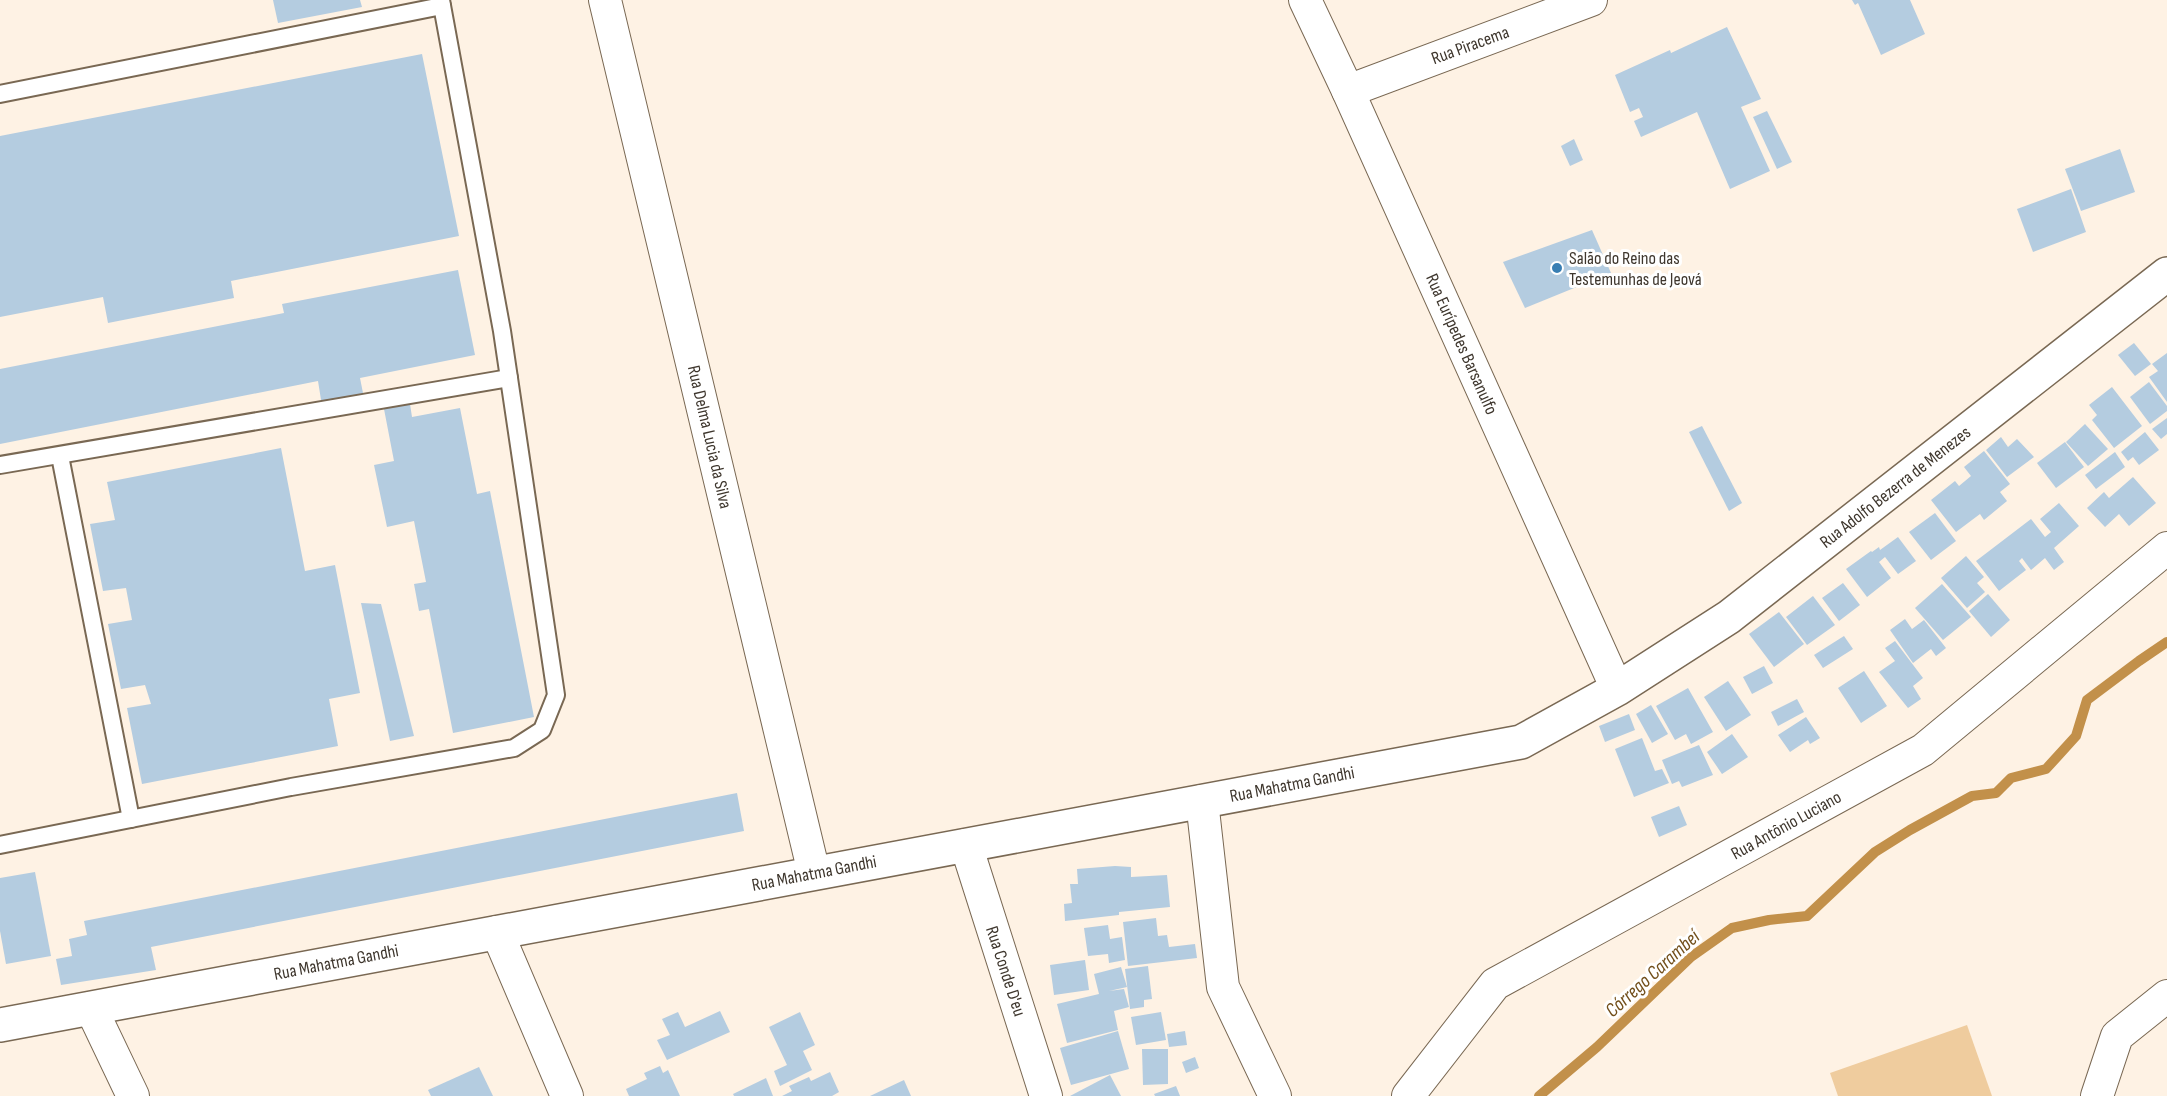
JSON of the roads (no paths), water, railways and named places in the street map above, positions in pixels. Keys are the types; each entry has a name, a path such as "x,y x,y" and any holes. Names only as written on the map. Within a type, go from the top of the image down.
{"street":[{"name":"Rua Delma Lucia da Silva","path":"605,0 814,873"},
{"name":"Rua Eurípedes Barsanulfo","path":"1305,0 1617,689"},
{"name":"Rua Piracema","path":"1348,91 1592,0"},
{"name":"Rua Adolfo Bezerra de Menezes","path":"1617,689 1729,617 2167,274"},
{"name":"Rua Antônio Luciano","path":"1408,1096 1495,984 1923,750 2167,548"},
{"name":"Rua Mahatma Gandhi","path":"0,1025 1521,742 1617,689"},
{"path":"1202,801 1223,987 1275,1096"},
{"name":"Rua Conde D'eu","path":"966,845 1046,1096"},
{"path":"496,932 567,1096"},
{"path":"2097,1096 2117,1036 2167,996"},
{"path":"91,1008 133,1096"}],"lane":[{"path":"0,94 442,3 509,378 556,694 542,730 514,748 291,787 0,845"},
{"path":"0,465 509,378"},
{"path":"60,456 131,819"}],"waterway":[{"name":"Córrego Carambeí","path":"1539,1096 1597,1047 1691,957 1732,928 1769,920 1807,916 1875,852 1910,830 1972,796 1996,793 2011,778 2046,769 2076,736 2087,700 2167,642"}],"place":[{"name":"Salão do Reino das Testemunhas de Jeová","path":"1557,268"}]}
